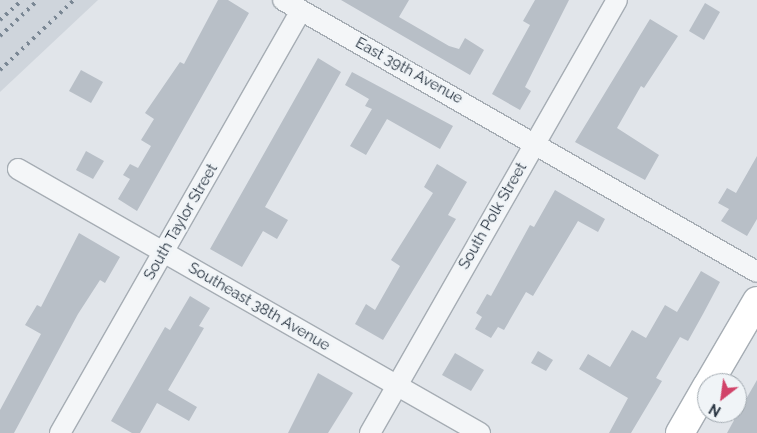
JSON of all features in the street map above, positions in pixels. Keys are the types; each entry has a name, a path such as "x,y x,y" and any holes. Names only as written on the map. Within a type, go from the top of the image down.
{"main road":[{"path":"715,373 757,301"},
{"path":"680,433 697,403"}],"street":[{"name":"East 39th Avenue","path":"284,0 757,272"},
{"name":"South Polk Street","path":"370,433 618,0"},
{"name":"South Taylor Street","path":"60,433 302,11"},
{"name":"Southeast 38th Avenue","path":"18,168 480,433"}],"shaded area":[{"path":"0,0 98,0 0,92"}],"building":[{"path":"218,0 228,0 249,13 137,211 118,199 130,179 123,175 130,164 138,168 151,146 141,140 154,119 145,113 180,62 184,64"},
{"path":"341,0 409,0 399,17 449,46 459,49 465,38 484,50 470,75"},
{"path":"535,0 569,0 525,87 531,91 520,110 492,94 530,25 523,21"},
{"path":"705,3 720,12 704,40 689,31"},
{"path":"650,19 678,36 644,88 641,86 617,128 659,155 645,180 575,142"},
{"path":"318,58 341,72 265,207 288,220 277,239 263,231 242,267 210,249"},
{"path":"81,70 103,82 91,103 69,91"},
{"path":"352,72 453,126 440,149 387,119 366,155 350,146 372,109 365,106 369,99 345,85"},
{"path":"86,151 104,161 93,179 76,170"},
{"path":"757,156 757,219 747,236 721,221 729,209 718,203 727,188 736,193"},
{"path":"437,164 467,182 448,215 456,219 383,340 355,324 366,304 375,310 400,266 391,260 433,193 424,187"},
{"path":"555,190 605,219 598,232 578,221 533,296 526,292 504,330 498,327 491,338 475,329 482,317 476,313 487,294 491,296 530,225 534,227"},
{"path":"79,233 120,257 105,283 100,280 78,314 14,433 0,433 0,410 41,334 25,325 37,305 41,307"},
{"path":"701,271 720,282 688,341 680,337 656,378 662,381 631,433 609,433 628,398 579,369 588,354 610,367 632,330 646,338 665,305 677,312"},
{"path":"190,296 210,308 199,326 204,328 168,390 197,407 189,421 157,403 140,433 132,433 111,421 165,327 170,330"},
{"path":"538,351 553,360 546,371 531,363"},
{"path":"455,353 484,370 471,391 442,375"},
{"path":"318,373 353,393 328,433 288,433"},
{"path":"757,380 757,433 727,433 732,423 747,423 747,397"}],"railway":[{"path":"0,20 22,0"},
{"path":"0,36 38,0"},
{"path":"0,70 74,0"}]}
